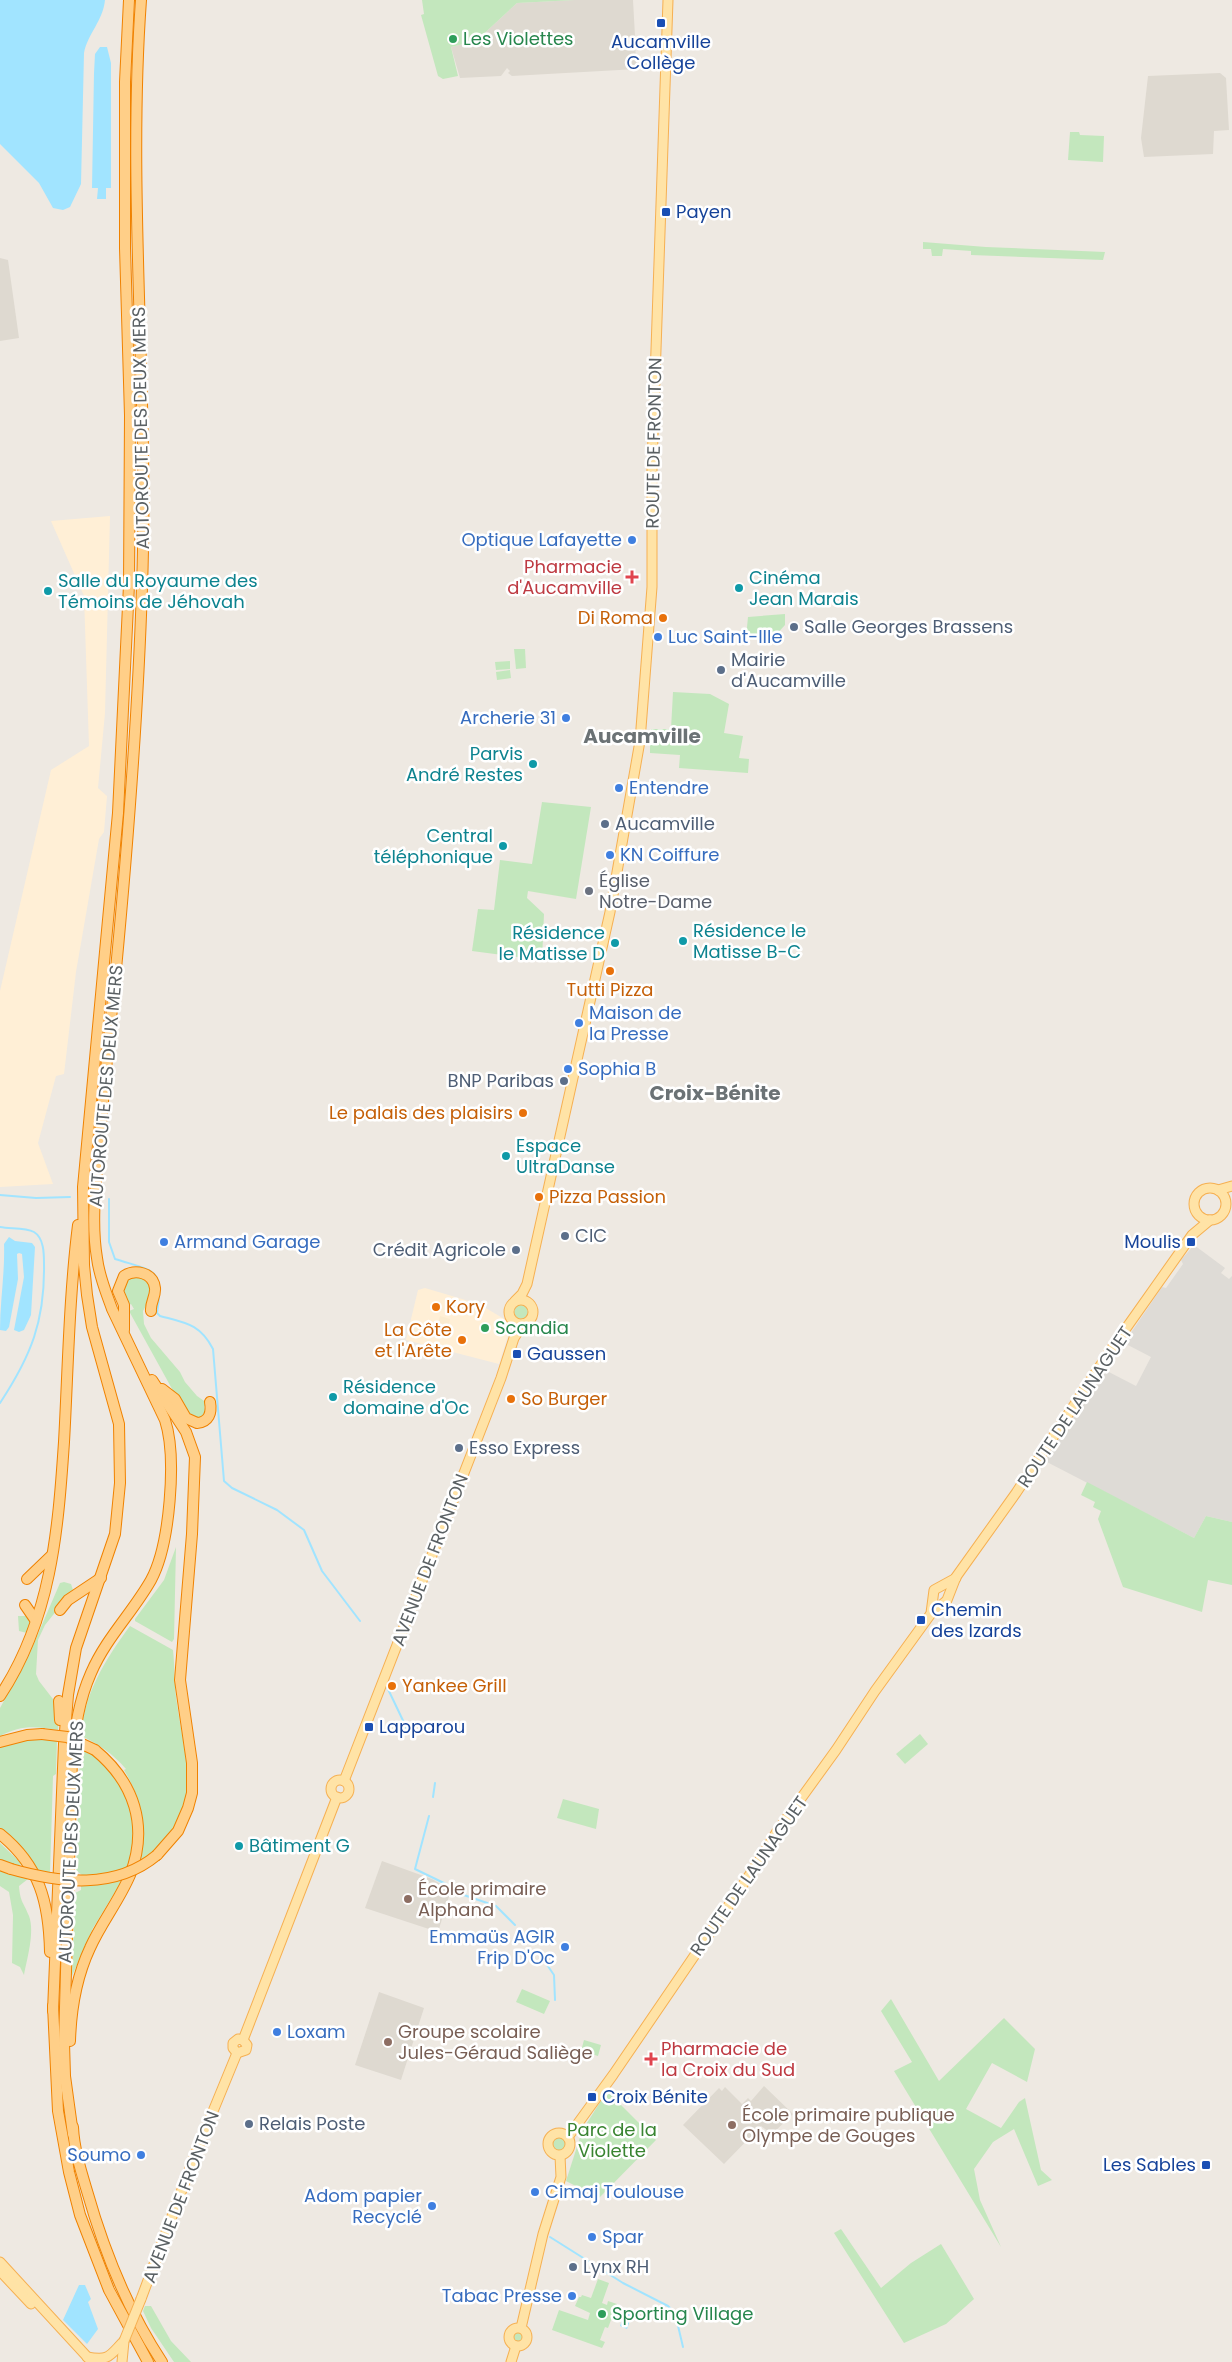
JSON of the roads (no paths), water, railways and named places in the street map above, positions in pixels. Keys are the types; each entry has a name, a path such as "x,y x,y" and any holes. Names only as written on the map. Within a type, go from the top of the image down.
{"highway":[{"name":"AUTOROUTE DES DEUX MERS","path":"54,2011 66,1715 72,1669 82,1627 101,1578 115,1534 118,1515 121,1440 112,1396 92,1327 87,1295 84,1265 83,1187 118,804 129,585 130,415 125,248 125,82 129,0"},
{"name":"AUTOROUTE DES DEUX MERS","path":"73,2134 65,2076 64,2016 72,1758 75,1729 82,1697 91,1672 114,1632 151,1579 159,1562 164,1545 168,1515 170,1455 168,1429 134,1352 112,1309 100,1273 96,1248 95,1218 104,1085 135,759 142,584 142,435 138,248 138,83 141,0"},
{"path":"0,1696 20,1664 36,1621 53,1554 62,1482 73,1288 83,1187"},
{"path":"124,1334 124,1305 118,1291 124,1276 131,1272 142,1272 152,1280 155,1288 151,1311"},
{"path":"0,1865 53,1879 93,1881 114,1877 134,1870 157,1855 178,1831 192,1793 192,1763 180,1680 192,1534 195,1457 186,1432 134,1352"},
{"path":"154,1382 175,1400 186,1418 192,1422 201,1423 210,1416 210,1402"},
{"path":"27,1579 53,1554"},
{"path":"60,1610 68,1600 101,1578"},
{"path":"25,1606 36,1621"},
{"path":"59,1701 62,1788"},
{"path":"0,1742 27,1734 42,1734 67,1737 95,1750 114,1767 129,1792 137,1817 138,1844 130,1875 89,1949 75,1993 70,2043 73,2134 81,2170 109,2260 133,2312 162,2362"},
{"path":"0,1834 14,1845 33,1871 45,1901 49,1921 50,1990 54,2011 53,2037 58,2111 69,2172 80,2214 109,2290 148,2362"}],"main road":[{"name":"ROUTE DE FRONTON","path":"527,1284 616,883 639,747 651,621 655,349 668,0"},
{"path":"1232,1186 1218,1190 1209,1188 1199,1192 1194,1201 1197,1212 1204,1219 1210,1220 1223,1214 1226,1201 1232,1194"},
{"path":"1218,1190 1226,1201"},
{"name":"ROUTE DE LAUNAGUET","path":"1192,1235 1196,1224 1197,1212"},
{"name":"ROUTE DE LAUNAGUET","path":"568,2137 613,2075 759,1862 776,1832 811,1786 875,1691 930,1615 946,1598 956,1578 1016,1493 1110,1351 1192,1235 1210,1220"},
{"path":"527,1284 533,1315 529,1321 523,1324 512,1321 508,1311 522,1294 527,1284"},
{"path":"515,1301 523,1300 530,1304"},
{"name":"AVENUE DE FRONTON","path":"512,1321 514,1338"},
{"name":"AVENUE DE FRONTON","path":"114,2362 141,2299 194,2155 238,2053 233,2048 233,2044 236,2040 243,2040 337,1797 342,1798 349,1792 348,1784 344,1781 504,1370 514,1338 523,1324"},
{"name":"ROUTE DE LAUNAGUET","path":"930,1615 934,1590 956,1578"},
{"path":"934,1599 938,1603 946,1598 946,1588 942,1587"},
{"path":"558,2133 568,2137 570,2148 560,2156 550,2151 549,2140 558,2133"},
{"path":"521,2328 543,2234 561,2177 560,2156"},
{"path":"0,2262 88,2360"},
{"path":"0,2271 88,2360"},
{"path":"515,2328 521,2328 526,2332 527,2340 523,2345 516,2346 510,2342 509,2334 515,2328"},
{"name":"AVENUE DE FRONTON","path":"88,2360 109,2357 124,2341"},
{"name":"AVENUE DE FRONTON","path":"122,2362 124,2341"},
{"path":"512,2362 516,2346"}],"water":[{"path":"0,0 105,0 104,7 84,53 81,184 70,207 63,210 53,208 39,183 0,144"},
{"path":"100,47 107,47 111,63 111,188 106,188 106,199 97,199 98,188 92,188 95,54"},
{"path":"9,1237 15,1241 32,1243 35,1247 31,1315 24,1330 19,1332 14,1330 24,1277 22,1254 19,1253 17,1254 18,1279 9,1327 6,1331 0,1330 4,1244"},
{"path":"79,2285 85,2285 91,2299 88,2302 98,2329 87,2344 63,2320"},
{"path":"625,2313 632,2315 627,2329 620,2326"}],"waterway":[{"path":"0,1195 36,1198 70,1197"},
{"path":"109,1199 109,1242 115,1259 139,1266 153,1273 159,1287 157,1313 160,1316 185,1323 197,1329 203,1334 213,1349 224,1481 232,1488 277,1510 304,1530 322,1571 360,1621"},
{"path":"0,1227 26,1229 34,1232 40,1238 44,1256 44,1284 39,1321 28,1353 0,1403"},
{"path":"387,1687 408,1731"},
{"path":"433,1797 435,1783"},
{"path":"429,1816 415,1869 450,1886 458,1893 496,1906 515,1925"},
{"path":"543,1959 554,1975 555,2000"},
{"path":"550,2237 623,2283 668,2306 675,2313 683,2347"}],"place":[{"name":"Aucamville Collège","path":"661,23"},
{"name":"Les Violettes","path":"453,39"},
{"name":"Payen","path":"666,212"},
{"name":"Optique Lafayette","path":"632,540"},
{"name":"Pharmacie d'Aucamville","path":"632,577"},
{"name":"Cinéma Jean Marais","path":"739,588"},
{"name":"Salle du Royaume des Témoins de Jéhovah","path":"48,591"},
{"name":"Di Roma","path":"663,618"},
{"name":"Salle Georges Brassens","path":"794,627"},
{"name":"Luc Saint-Ille","path":"658,637"},
{"name":"Mairie d'Aucamville","path":"721,670"},
{"name":"Archerie 31","path":"566,718"},
{"name":"Parvis André Restes","path":"533,764"},
{"name":"Entendre","path":"619,788"},
{"name":"Aucamville","path":"605,824"},
{"name":"Central téléphonique","path":"503,846"},
{"name":"KN Coiffure","path":"610,855"},
{"name":"Église Notre-Dame","path":"589,891"},
{"name":"Résidence le Matisse B-C","path":"683,941"},
{"name":"Résidence le Matisse D","path":"615,943"},
{"name":"Tutti Pizza","path":"610,971"},
{"name":"Maison de la Presse","path":"579,1023"},
{"name":"Sophia B","path":"568,1069"},
{"name":"BNP Paribas","path":"564,1081"},
{"name":"Le palais des plaisirs","path":"523,1113"},
{"name":"Espace UltraDanse","path":"506,1156"},
{"name":"Pizza Passion","path":"539,1197"},
{"name":"CIC","path":"565,1236"},
{"name":"Armand Garage","path":"164,1242"},
{"name":"Moulis","path":"1191,1242"},
{"name":"Crédit Agricole","path":"516,1250"},
{"name":"Kory","path":"436,1307"},
{"name":"Scandia","path":"485,1328"},
{"name":"La Côte et l'Arête","path":"462,1340"},
{"name":"Gaussen","path":"517,1354"},
{"name":"Résidence domaine d'Oc","path":"333,1397"},
{"name":"So Burger","path":"511,1399"},
{"name":"Esso Express","path":"459,1448"},
{"name":"Chemin des Izards","path":"921,1620"},
{"name":"Yankee Grill","path":"392,1686"},
{"name":"Lapparou","path":"369,1727"},
{"name":"Bâtiment G","path":"239,1846"},
{"name":"École primaire Alphand","path":"408,1899"},
{"name":"Emmaüs AGIR Frip D'Oc","path":"565,1947"},
{"name":"Loxam","path":"277,2032"},
{"name":"Groupe scolaire Jules-Géraud Saliège","path":"388,2042"},
{"name":"Pharmacie de la Croix du Sud","path":"651,2059"},
{"name":"Croix Bénite","path":"592,2097"},
{"name":"Relais Poste","path":"249,2124"},
{"name":"École primaire publique Olympe de Gouges","path":"732,2125"},
{"name":"Soumo","path":"141,2155"},
{"name":"Les Sables","path":"1206,2165"},
{"name":"Cimaj Toulouse","path":"535,2192"},
{"name":"Adom papier Recyclé","path":"432,2206"},
{"name":"Spar","path":"592,2237"},
{"name":"Lynx RH","path":"573,2267"},
{"name":"Tabac Presse","path":"572,2296"},
{"name":"Sporting Village","path":"602,2314"}],"district":[{"name":"Aucamville","path":"642,736"},
{"name":"Croix-Bénite","path":"715,1093"}],"park label":[{"name":"Parc de la Violette","path":"612,2140"}]}
